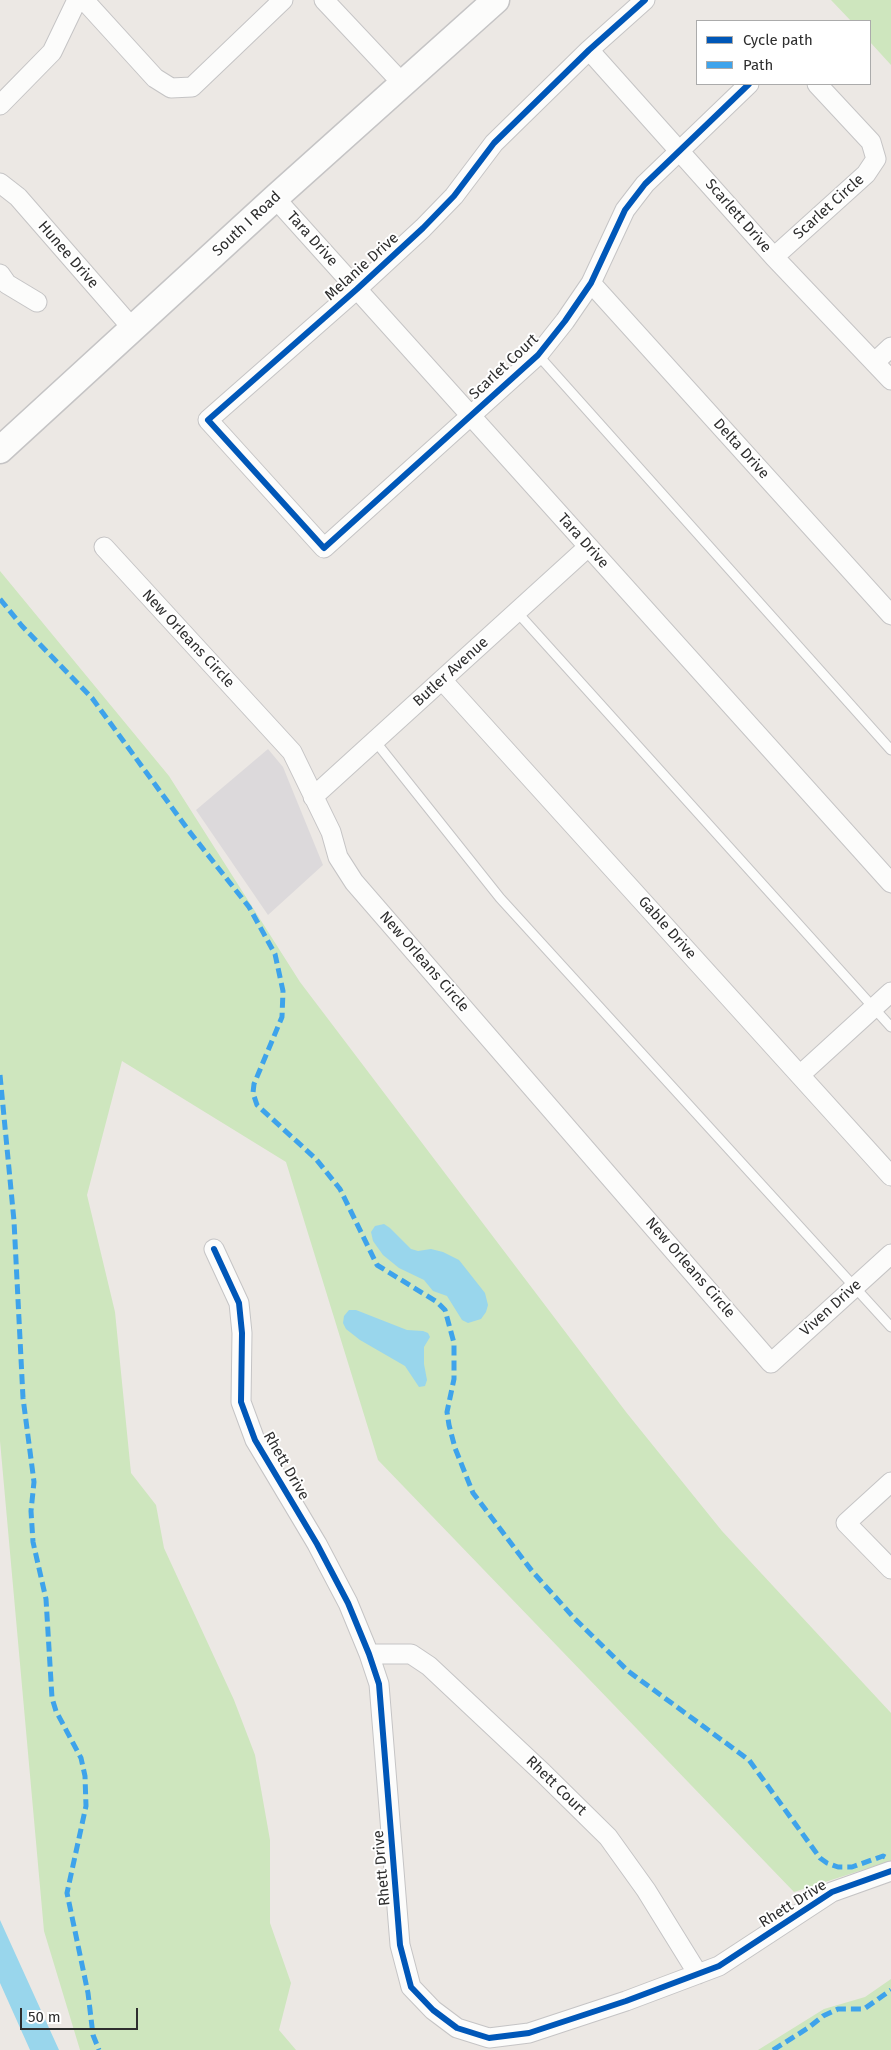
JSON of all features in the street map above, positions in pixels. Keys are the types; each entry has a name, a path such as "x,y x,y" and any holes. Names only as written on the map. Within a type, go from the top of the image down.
{"main road":[{"name":"South I Road","path":"0,450 275,198 496,0"}],"street":[{"path":"0,105 52,52 78,0"},
{"path":"84,0 155,78 171,88 192,87 283,0"},
{"path":"324,0 403,84"},
{"name":"Melanie Drive","path":"324,548 208,420 357,289 423,228 454,196 494,143 589,50 645,0"},
{"name":"Scarlett Drive","path":"589,50 774,257 891,380"},
{"path":"679,149 748,85"},
{"name":"Scarlet Circle","path":"774,257 866,174 876,159 871,142 819,85"},
{"name":"Scarlet Court","path":"324,548 538,355 566,321 591,283 625,210 645,184 679,149"},
{"name":"Hunee Drive","path":"0,183 18,197 133,329"},
{"name":"Tara Drive","path":"275,198 891,882"},
{"path":"0,274 7,284 37,302"},
{"name":"Delta Drive","path":"591,283 891,615"},
{"path":"875,362 891,347"},
{"name":"New Orleans Circle","path":"104,547 292,752 331,832 338,857 354,882 771,1362"},
{"name":"Butler Avenue","path":"314,797 588,547"},
{"name":"Gable Drive","path":"442,680 891,1176"},
{"path":"800,1074 891,992"},
{"name":"Rhett Drive","path":"214,1249 239,1303 242,1332 241,1402 255,1440 317,1544 348,1603 379,1684 400,1945 411,1987 433,2010 457,2028 488,2038 528,2033 719,1966 832,1892 891,1871"},
{"name":"Viven Drive","path":"771,1362 891,1254"},
{"path":"891,1482 846,1523 891,1569"},
{"name":"Rhett Court","path":"369,1654 411,1654 429,1666 543,1773 608,1837 646,1890 698,1974"}],"lane":[{"path":"538,355 891,750"},
{"path":"517,612 891,1027"},
{"path":"375,741 500,898 891,1328"}],"shaded area":[{"path":"268,749 283,767 323,865 268,915 196,810"}],"green space":[{"path":"831,0 891,0 891,65 871,43 871,20 850,20"},
{"path":"0,571 169,776 300,982 626,1412 722,1531 891,1713 891,1869 881,1864 794,1892 378,1460 286,1162 122,1061 87,1195 115,1312 131,1473 156,1505 164,1548 234,1700 255,1755 270,1840 270,1923 291,1983 279,2030 296,2050 80,2050 44,1931 0,1441"},
{"path":"891,1979 891,2050 758,2050 824,2009 865,1997"}],"water":[{"path":"384,1224 411,1249 418,1251 431,1249 443,1252 459,1260 485,1293 488,1305 481,1319 468,1323 462,1320 447,1296 433,1291 424,1280 399,1268 383,1255 373,1241 371,1232 375,1226"},
{"path":"349,1310 356,1310 407,1330 428,1333 430,1337 424,1347 424,1364 427,1380 425,1386 419,1387 405,1366 360,1340 346,1329 343,1323 344,1316"},
{"path":"0,1920 59,2050 30,2050 0,1983"}],"marked path":[{"path":"0,599 22,626 92,698 189,831 249,907 275,954 283,991 282,1017 254,1084 253,1093 257,1105 316,1159 340,1189 377,1265 437,1302 445,1310 454,1343 454,1379 447,1412 455,1448 473,1493 532,1571 575,1619 628,1671 749,1760 820,1858 838,1867 852,1867 883,1856 889,1859"},
{"path":"0,1075 14,1221 23,1398 34,1482 31,1511 33,1542 46,1599 52,1698 56,1711 81,1758 85,1776 86,1806 67,1893 88,1993 93,2035 99,2050"},
{"path":"773,2050 823,2016 838,2009 864,2009 891,1990"}],"cycle path":[{"path":"645,0 589,50 494,143 454,196 423,228 357,289 208,420 324,548 538,355 565,321 591,283 625,210 645,184 748,85"},
{"path":"214,1249 239,1303 242,1333 241,1402 255,1440 317,1544 348,1603 379,1684 400,1945 411,1987 433,2010 457,2028 489,2038 529,2033 626,2001 719,1966 832,1892 891,1871"}]}
